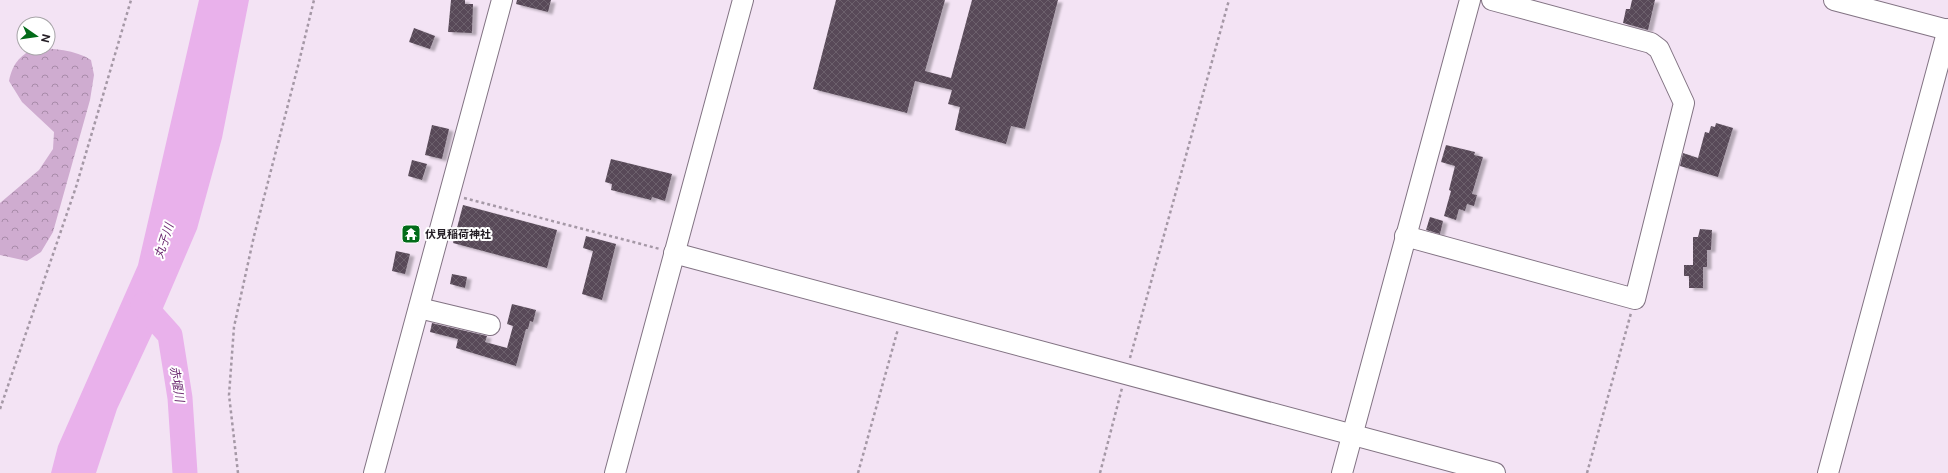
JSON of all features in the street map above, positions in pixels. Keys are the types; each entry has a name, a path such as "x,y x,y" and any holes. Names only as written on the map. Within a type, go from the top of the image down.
{"street":[{"path":"374,473 502,0"},
{"path":"615,473 743,0"},
{"path":"1342,473 1470,0"},
{"path":"1405,236 1635,299 1684,104 1659,49 1651,43 1492,0"},
{"path":"1828,473 1948,30 1834,0"},
{"path":"674,253 1495,473"},
{"path":"419,308 490,325"}],"path":[{"path":"0,409 76,188 131,0"},
{"path":"238,473 229,395 234,327 254,236 314,0"},
{"path":"1100,473 1229,0"},
{"path":"450,194 674,253"},
{"path":"1587,473 1635,299"},
{"path":"858,473 902,313"}],"green space":[{"path":"56,49 64,50 91,60 94,75 90,100 53,232 41,252 27,261 0,255 0,203 39,170 53,149 54,132 22,102 9,81 12,70 22,56 56,56"}],"water":[{"name":"丸子川","path":"199,0 249,0 222,138 197,229 152,334 117,409 96,473 51,473 58,446 138,265"}],"building":[{"path":"451,0 465,0 465,4 473,4 472,33 448,32"},
{"path":"517,0 551,0 548,12 516,4"},
{"path":"836,0 945,0 925,71 951,78 972,0 1058,0 1025,129 1011,126 1006,144 955,130 960,107 948,104 952,90 915,81 907,113 813,89"},
{"path":"1632,0 1655,0 1648,30 1623,23 1626,9 1630,9"},
{"path":"414,28 435,36 430,49 409,42"},
{"path":"1716,123 1733,128 1718,177 1680,166 1683,153 1698,158 1705,132 1709,133 1711,126 1715,127"},
{"path":"432,125 449,129 442,159 425,155"},
{"path":"1446,145 1475,152 1474,155 1483,157 1472,194 1477,195 1474,206 1467,204 1465,211 1459,209 1456,220 1444,216 1451,191 1449,190 1455,166 1441,162"},
{"path":"611,159 672,174 665,201 652,197 651,200 611,190 612,184 605,182"},
{"path":"412,160 427,164 422,180 408,176"},
{"path":"463,205 557,230 547,268 453,243"},
{"path":"1430,217 1443,221 1440,234 1426,230"},
{"path":"1700,229 1712,230 1711,250 1707,250 1707,267 1703,267 1703,288 1689,288 1689,276 1684,276 1684,265 1693,265 1693,237 1698,237"},
{"path":"586,236 616,244 602,300 582,294 593,251 583,248"},
{"path":"396,251 410,254 405,274 392,271"},
{"path":"452,274 467,277 465,288 450,284"},
{"path":"512,304 536,310 533,322 530,321 528,329 526,329 516,366 456,348 458,339 430,332 432,323 487,336 485,342 507,348 513,326 507,324"}],"waterway":[{"name":"赤堰川","path":"143,305 170,335 180,398 185,473"}],"place":[{"name":"伏見稲荷神社","path":"411,234"}]}
